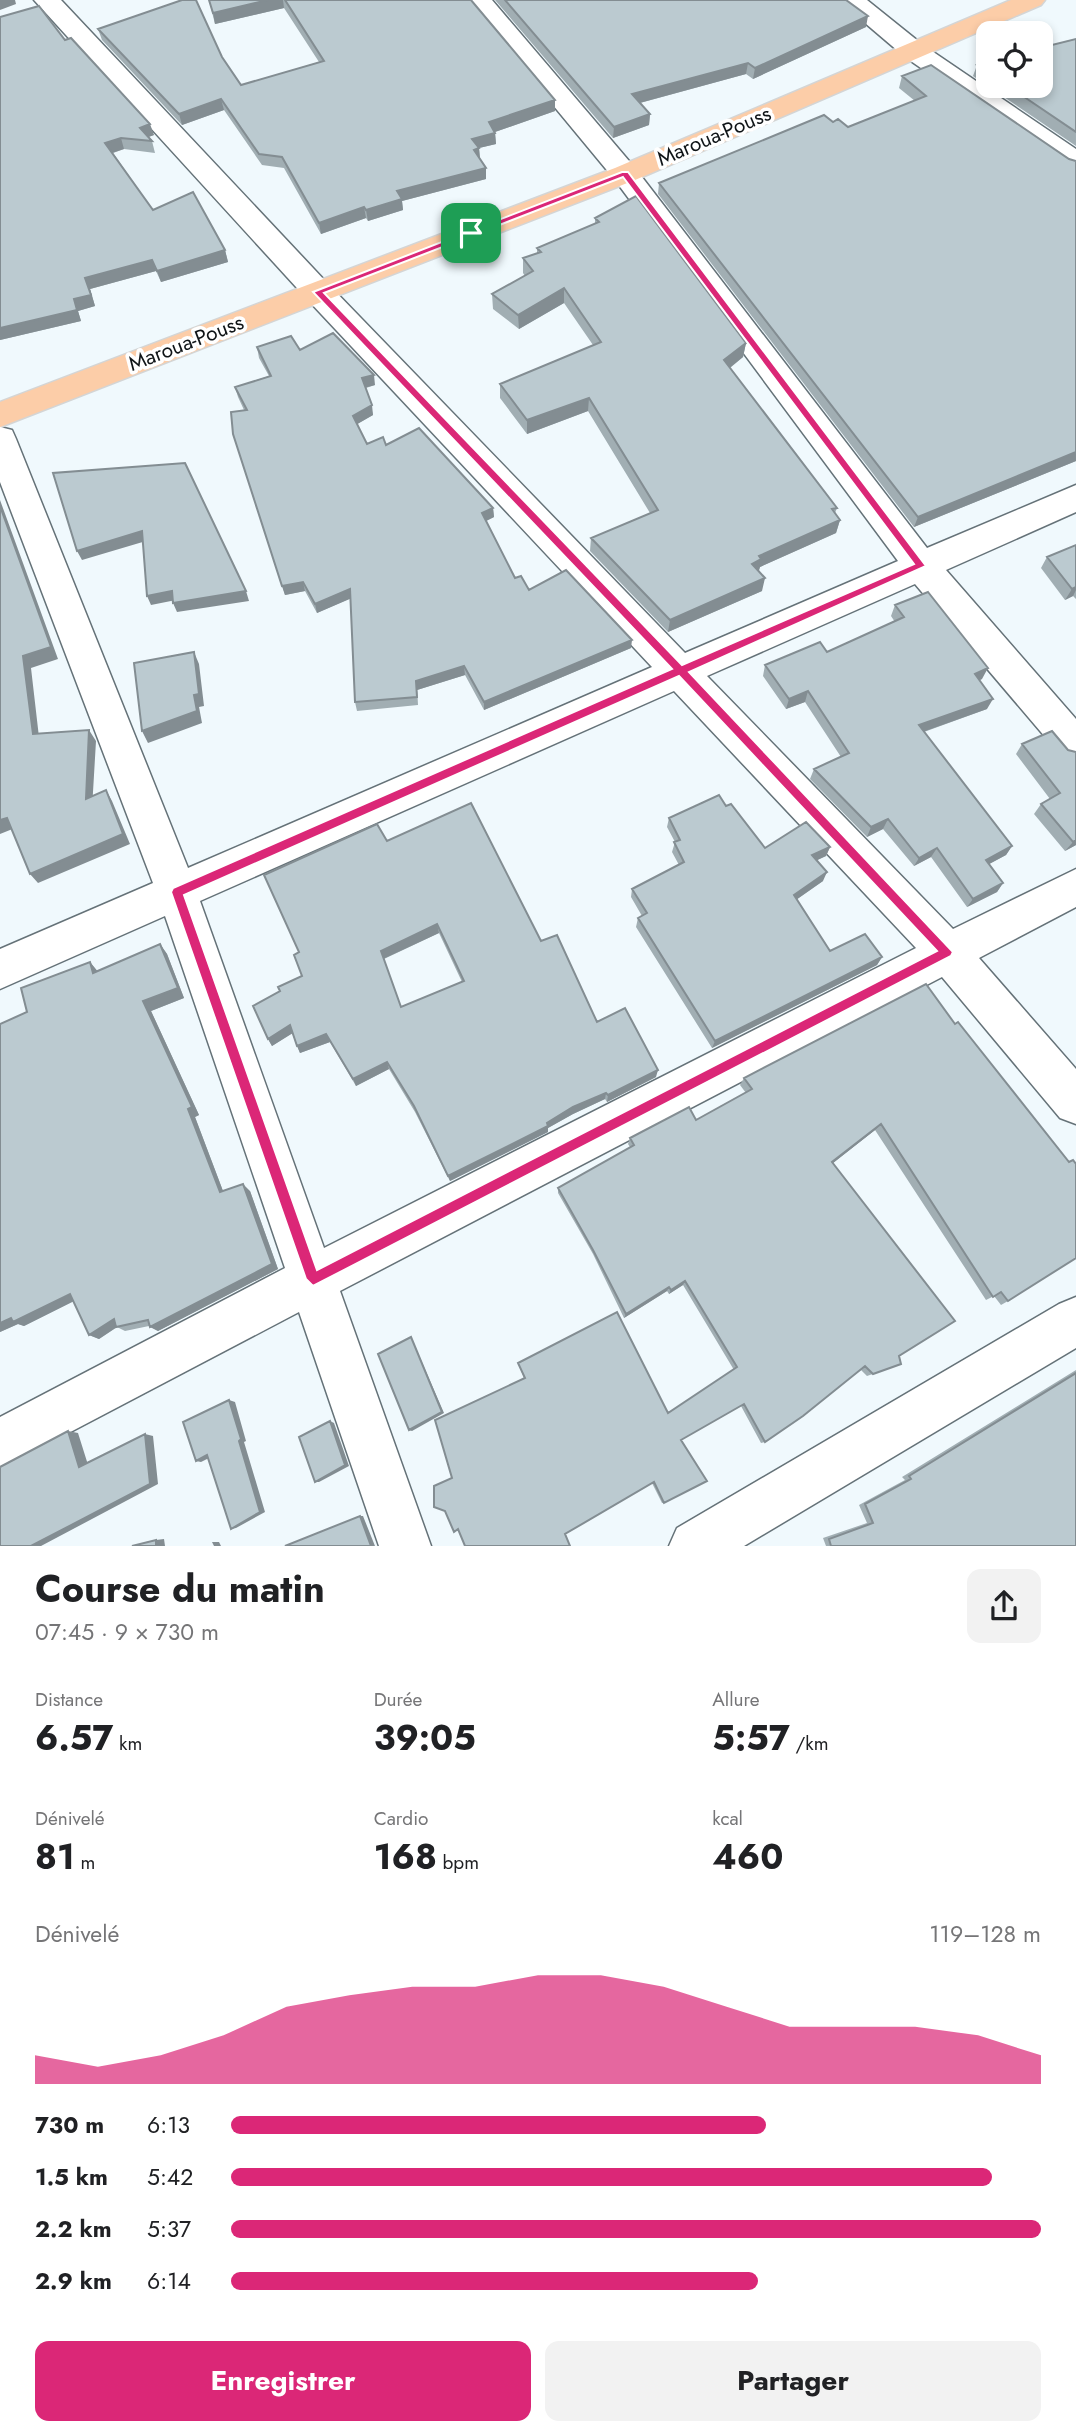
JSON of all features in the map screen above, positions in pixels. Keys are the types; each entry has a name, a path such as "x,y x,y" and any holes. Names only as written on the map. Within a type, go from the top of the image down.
{"main road":[{"name":"Maroua-Pouss","path":"0,415 625,174 1032,0"}],"street":[{"path":"479,0 625,174 920,566 1076,746"},
{"path":"851,0 914,51 1076,162"},
{"path":"46,4 947,952 1076,1102"},
{"path":"0,439 177,892 405,1546"},
{"path":"0,969 1076,498"},
{"path":"0,1444 313,1279 1076,887"},
{"path":"695,1546 1076,1321"}],"building":[{"path":"182,0 196,0 222,57 241,85 324,61 285,0 471,0 555,100 489,122 495,133 472,139 479,148 474,150 486,168 397,191 402,199 366,210 364,207 319,223 282,157 259,154 221,99 179,114 98,29"},
{"path":"209,0 268,0 213,13"},
{"path":"505,0 846,0 868,16 755,68 748,63 632,94 650,114 614,127"},
{"path":"39,6 65,40 71,38 150,124 140,128 152,141 121,138 105,143 153,210 193,192 225,250 157,271 152,260 85,278 91,295 74,299 77,310 0,328 0,17"},
{"path":"1076,39 1076,132 1026,98 1053,98 1053,45"},
{"path":"931,65 976,98 1076,161 1076,452 918,517 659,183 824,115 833,122 838,119 848,127 926,96 902,76"},
{"path":"636,196 746,343 724,360 837,508 832,509 840,520 759,556 761,559 752,564 765,578 670,620 591,538 658,510 589,398 527,420 500,384 601,342 564,288 518,315 492,294 533,271 523,258 541,252 537,248 599,222 595,218"},
{"path":"333,333 374,375 362,378 372,405 353,416 367,444 383,437 386,445 419,428 493,508 482,513 515,578 521,576 529,590 566,570 632,640 484,702 464,666 416,681 417,697 355,702 350,589 315,604 303,582 282,586 233,434 231,412 247,410 235,387 271,376 257,347 291,336 300,350"},
{"path":"185,463 246,591 173,603 172,591 147,596 142,531 77,551 53,473"},
{"path":"0,506 51,647 23,656 33,734 89,730 86,799 106,790 123,834 30,874 7,818 0,820"},
{"path":"1076,545 1076,587 1072,589 1047,557"},
{"path":"928,592 988,668 975,674 993,699 919,725 1012,846 986,860 1003,883 973,899 937,848 919,858 888,819 871,827 814,769 849,753 808,691 789,699 765,665 820,642 827,652 904,617 895,605"},
{"path":"194,652 199,694 194,695 197,711 142,731 134,663"},
{"path":"1052,731 1068,750 1076,752 1076,840 1073,842 1041,804 1060,793 1022,744"},
{"path":"719,795 726,806 731,804 765,848 806,822 830,847 812,855 827,872 794,895 830,951 865,934 882,957 715,1041 638,918 647,913 632,889 684,862 674,842 680,840 669,818"},
{"path":"471,803 541,941 557,935 597,1022 625,1008 658,1070 608,1095 606,1093 573,1107 547,1123 548,1126 448,1176 414,1106 387,1062 353,1079 326,1034 297,1046 290,1025 268,1039 253,1006 280,991 278,987 302,976 294,955 299,952 264,875 377,824 387,841","holes":["437,924 464,981 401,1007 381,951"]},
{"path":"160,944 178,988 143,1001 192,1107 188,1109 220,1192 243,1184 272,1264 150,1327 148,1320 116,1327 114,1319 89,1335 70,1294 13,1322 11,1318 0,1323 0,1024 27,1012 21,988 90,962 93,973"},
{"path":"926,984 955,1024 958,1022 1069,1162 1073,1160 1076,1164 1076,1258 1008,1301 1001,1292 993,1297 881,1124 832,1162 955,1321 899,1356 901,1364 873,1374 865,1366 803,1416 765,1442 744,1404 681,1440 707,1481 664,1503 654,1482 565,1534 570,1546 465,1546 458,1529 454,1532 445,1511 434,1507 434,1486 452,1478 435,1420 525,1378 518,1363 617,1312 668,1413 737,1367 685,1281 671,1290 669,1287 626,1314 558,1188 634,1145 630,1138 689,1107 696,1120 752,1089 744,1078"},
{"path":"411,1337 442,1412 409,1430 378,1354"},
{"path":"1076,1373 1076,1546 831,1546 829,1539 873,1523 865,1504 911,1479 909,1476"},
{"path":"229,1400 260,1512 231,1529 207,1455 196,1461 183,1422"},
{"path":"330,1421 345,1465 315,1482 299,1437"},
{"path":"68,1431 79,1467 145,1434 150,1484 31,1546 0,1546 0,1467"},
{"path":"360,1516 371,1546 285,1546"},
{"path":"156,1540 156,1546 132,1546"}],"route":[{"path":"471,233 318,292 681,671 177,892 313,1279 947,952 681,671 920,566 625,174 471,233"}]}
